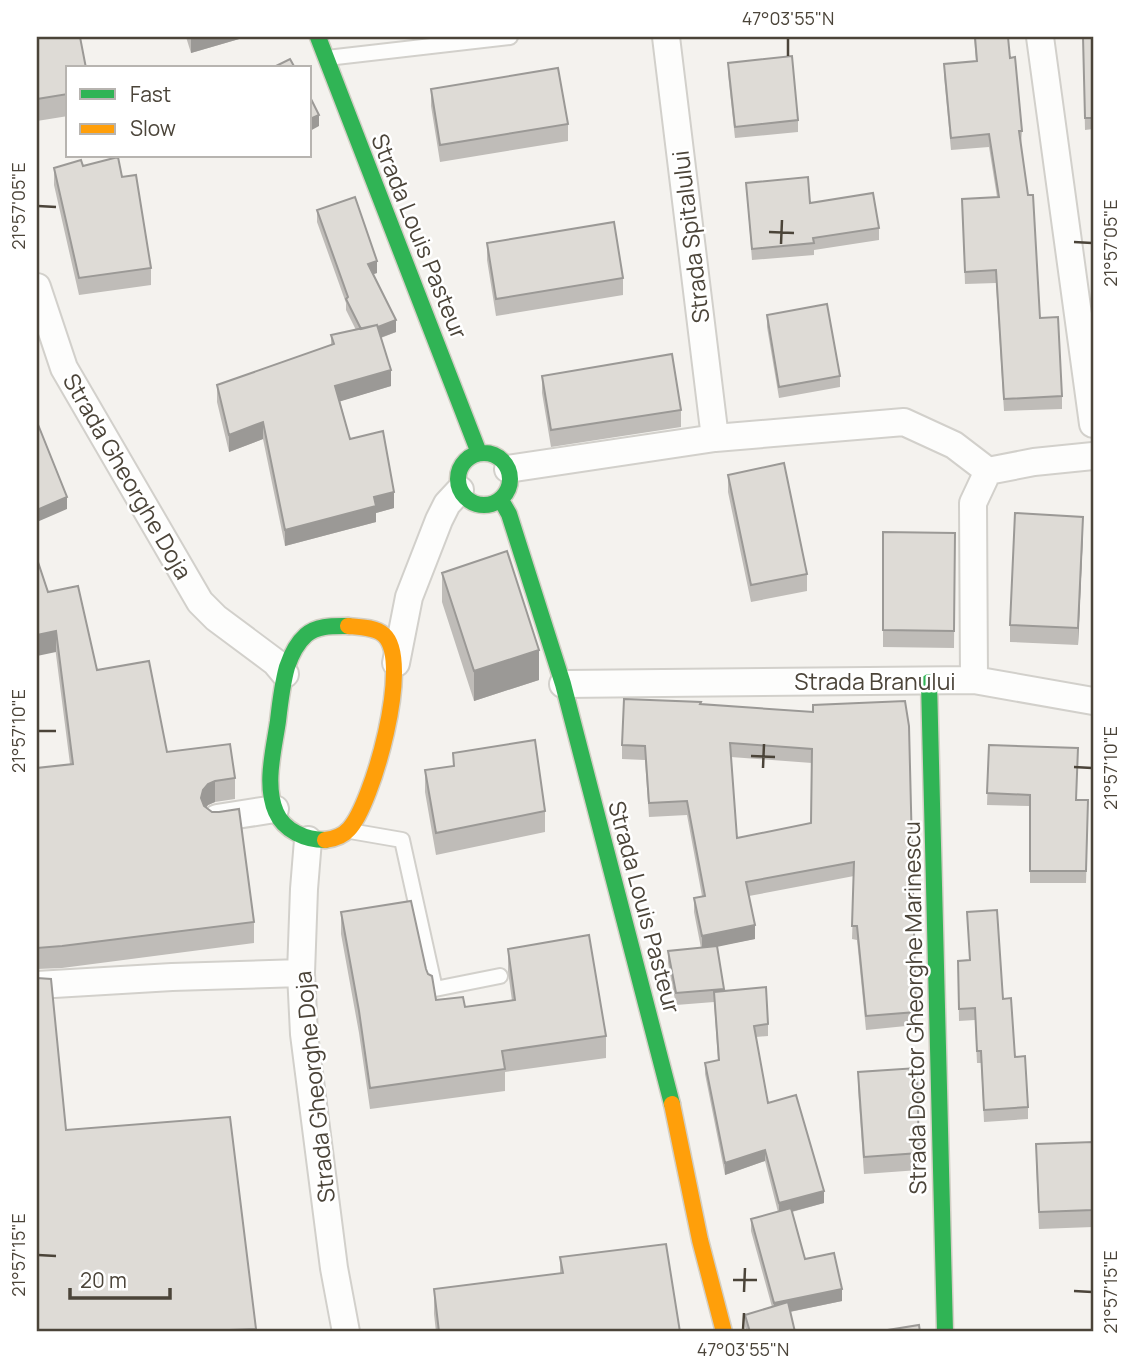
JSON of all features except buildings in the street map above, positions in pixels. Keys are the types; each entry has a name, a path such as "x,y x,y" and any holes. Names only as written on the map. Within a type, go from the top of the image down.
{"main road":[{"name":"Strada Louis Pasteur","path":"318,37 479,453"},
{"path":"479,453 496,455 508,469 510,485 501,500 494,504 476,505 462,495 457,479 463,462 470,456 479,453"},
{"name":"Strada Louis Pasteur","path":"501,500 509,514 564,684 674,1111 700,1240 724,1332"},
{"path":"327,627 362,628 385,636 393,651 393,701 359,817 349,831 337,838 308,840 281,821 272,796 271,773 285,674 296,647 308,633 327,627"},
{"name":"Strada Doctor Gheorghe Marinescu","path":"929,682 945,1332"}],"street":[{"name":"Strada Spitalului","path":"666,37 715,438"},
{"path":"1040,37 1093,424"},
{"name":"Strada Gheorghe Doja","path":"37,287 64,368 201,602 216,618 275,663 285,674"},
{"path":"508,469 715,438 904,422 954,445 988,471 1034,462 1093,456"},
{"name":"Strada Branului","path":"564,684 974,680 973,503 988,471"},
{"path":"395,669 409,597 439,520 447,504 460,489"},
{"path":"362,628 390,614 409,597"},
{"path":"251,644 290,641 308,633"},
{"path":"974,680 1093,701"},
{"path":"217,818 275,809"},
{"name":"Strada Gheorghe Doja","path":"308,840 301,973 304,1034 334,1268 346,1332"},
{"path":"37,985 301,973"}],"lane":[{"path":"325,58 510,37"},
{"path":"349,831 402,840 435,989 500,976"}],"traffic: fast":[{"path":"318,37 479,453"},
{"path":"484,453 503,460 510,479 503,498 484,505 465,498 458,479 465,460 484,453"},
{"path":"501,500 509,514 563,684 672,1104"},
{"path":"325,840 296,833 280,819 272,801 271,767 284,680 295,650 306,635 315,629 348,626"},
{"path":"929,682 945,1332"}],"traffic: slow":[{"path":"325,840 344,834 358,815 378,764 392,701 392,650 384,635 372,629 348,626"},
{"path":"672,1104 700,1240 724,1332"}]}
